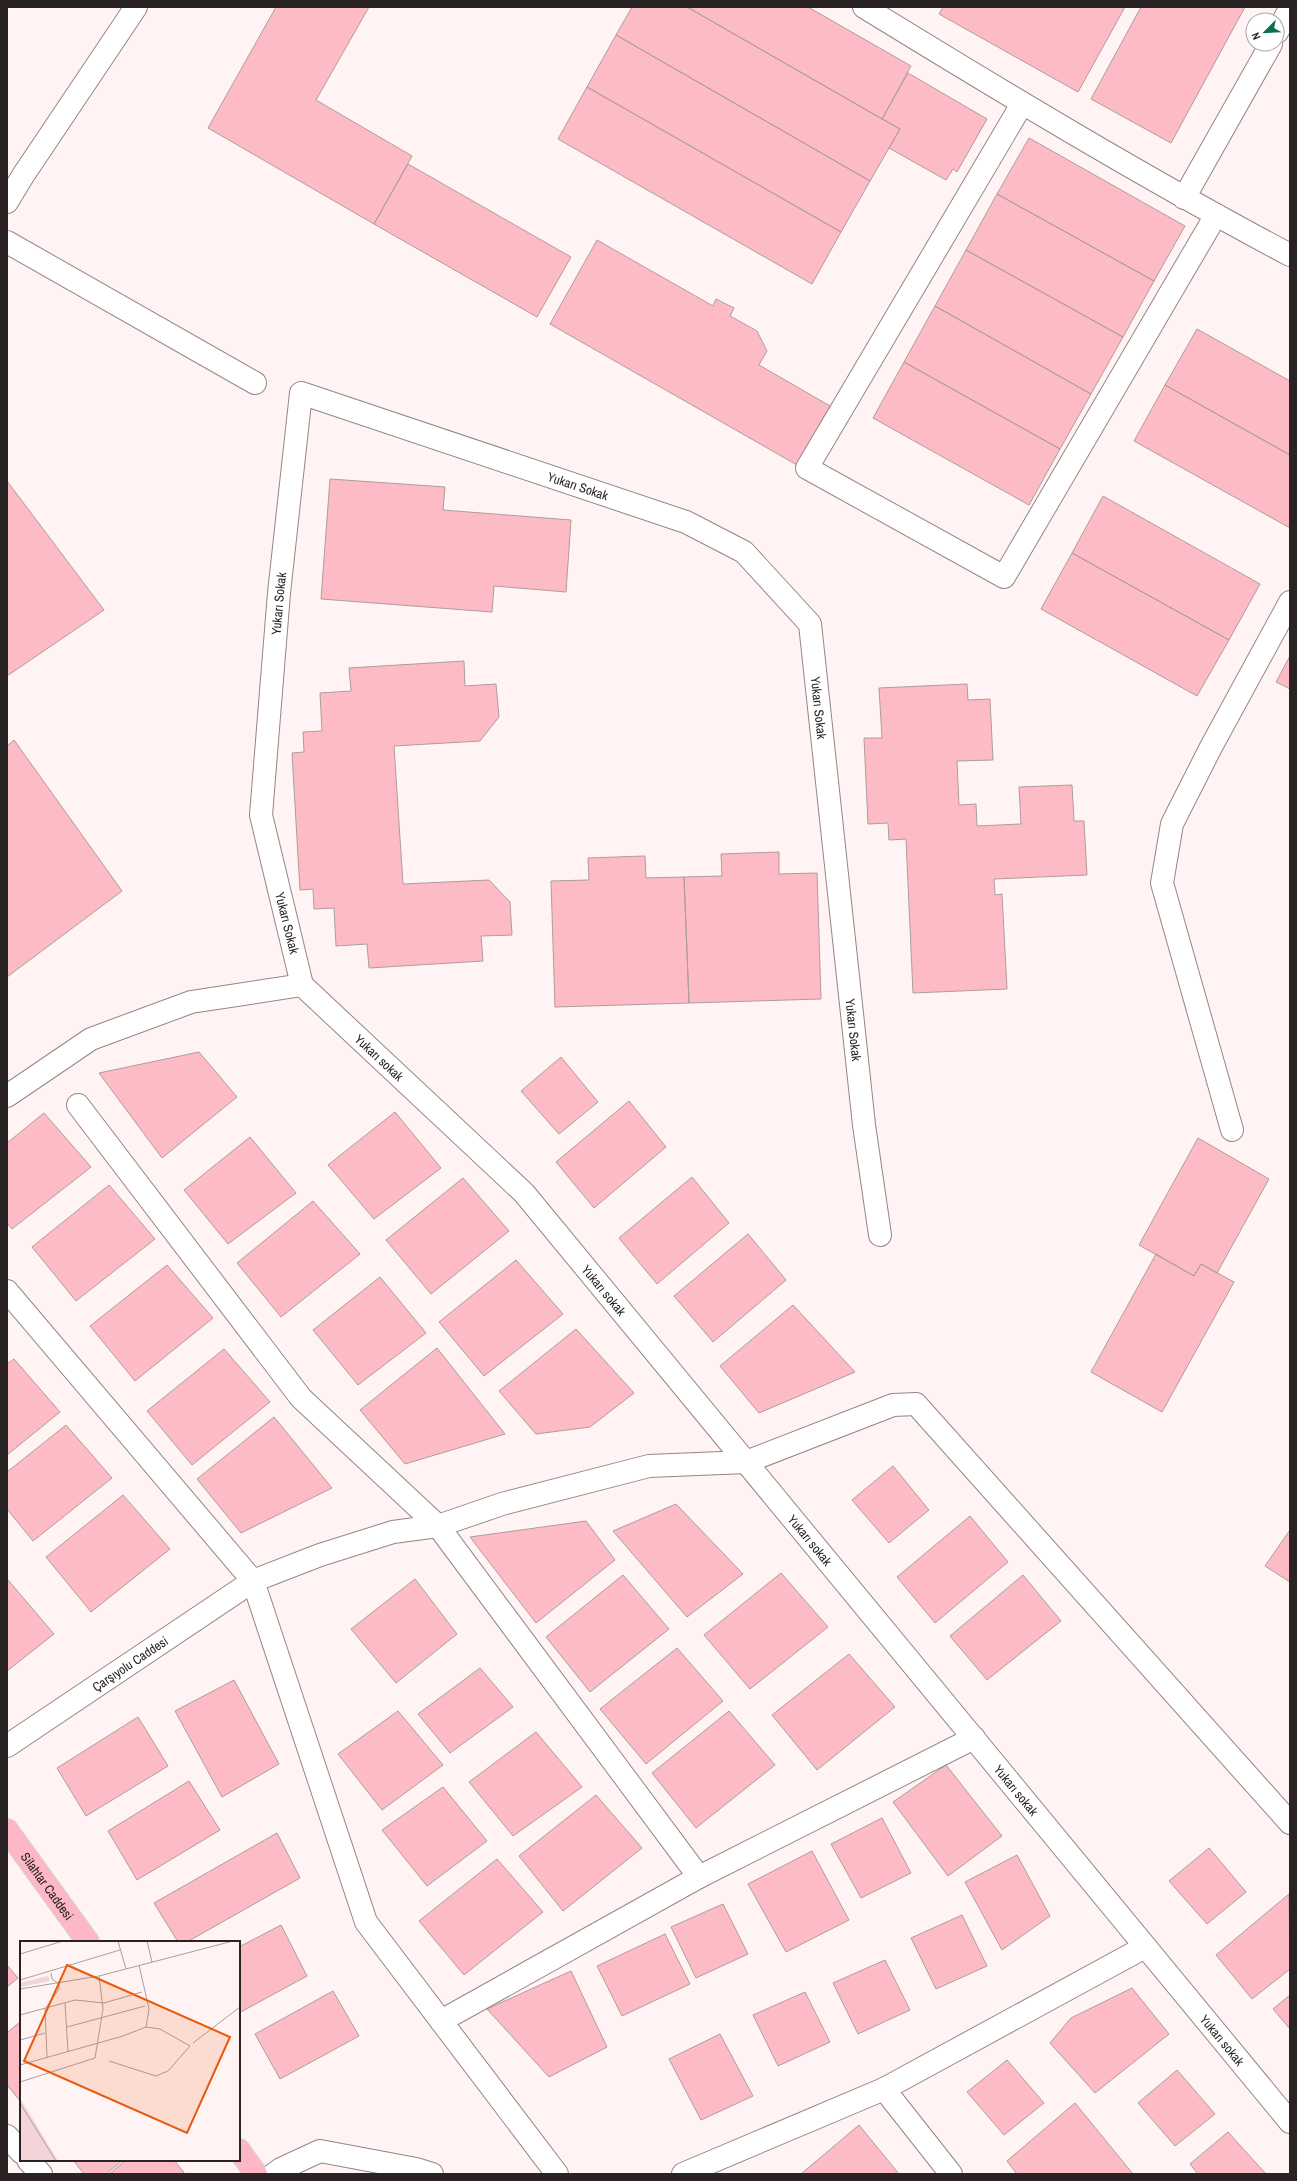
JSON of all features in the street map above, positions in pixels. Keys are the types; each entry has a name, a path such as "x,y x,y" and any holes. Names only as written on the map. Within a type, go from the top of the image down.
{"main road":[{"name":"Silahtar Caddesi","path":"7,1830 87,1941"},
{"path":"240,2151 256,2174"}],"street":[{"path":"7,202 24,174 136,7"},
{"path":"864,7 1022,104 1184,198 1290,255"},
{"path":"1285,18 1290,9"},
{"path":"1184,198 1266,52"},
{"path":"1022,104 806,468 1004,577 1216,215"},
{"path":"7,242 256,383"},
{"name":"Yukarı Sokak","path":"302,985 261,815 280,593 301,393 686,522 744,552 810,624 864,1117 880,1236"},
{"path":"1232,1130 1162,883 1172,824 1211,747 1290,602"},
{"path":"7,1096 90,1039 192,1002 302,985"},
{"name":"Yukarı sokak","path":"302,985 524,1193 1290,2122"},
{"path":"78,1105 301,1398 438,1526 699,1878"},
{"path":"7,1291 253,1581 366,1922 557,2174"},
{"name":"Çarşıyolu Caddesi","path":"7,1746 253,1581 320,1555 393,1532 438,1526 502,1504 650,1466 746,1462 893,1405 916,1404 1290,1823"},
{"path":"442,2021 699,1878 974,1738"},
{"path":"684,2174 884,2089 1146,1947"},
{"path":"884,2089 951,2174"},
{"path":"7,2136 20,2151"},
{"path":"274,2174 281,2169 320,2152 416,2169 432,2174"},
{"path":"29,2161 41,2174"}],"building":[{"path":"276,7 369,7 316,100 412,156 374,224 208,128"},
{"path":"632,7 687,7 900,129 870,181 616,35"},
{"path":"687,7 808,7 911,66 882,119"},
{"path":"943,7 1125,7 1078,92 939,14"},
{"path":"1141,7 1245,7 1171,143 1091,99"},
{"path":"616,35 870,181 841,232 587,87"},
{"path":"908,73 987,119 957,172 953,169 946,180 889,148 900,129 882,119"},
{"path":"587,87 841,232 812,284 558,139"},
{"path":"1029,138 1185,226 1154,281 997,194"},
{"path":"408,164 571,257 537,317 374,224"},
{"path":"997,194 1154,281 1123,337 966,250"},
{"path":"597,240 713,306 716,299 734,308 730,316 757,331 767,351 759,365 830,406 797,465 550,324"},
{"path":"966,250 1123,337 1091,394 935,306"},
{"path":"935,306 1091,394 1060,449 904,362"},
{"path":"1197,329 1290,381 1290,455 1165,385"},
{"path":"904,362 1060,449 1029,505 873,418"},
{"path":"1165,385 1290,455 1290,528 1134,441"},
{"path":"330,479 445,487 443,510 571,520 566,592 494,586 492,612 321,599"},
{"path":"7,481 104,610 7,676"},
{"path":"1103,496 1260,584 1229,640 1072,553"},
{"path":"1072,553 1229,640 1197,696 1041,609"},
{"path":"1290,656 1290,689 1276,682"},
{"path":"464,661 465,686 496,684 499,717 480,741 394,746 403,884 489,880 510,902 512,935 481,936 483,961 369,968 367,944 336,946 334,908 314,909 313,889 300,890 292,753 304,752 303,732 322,731 320,693 351,691 349,668"},
{"path":"967,684 968,700 990,699 993,760 957,761 959,805 976,804 977,826 1021,824 1019,787 1072,785 1074,821 1084,821 1087,875 994,879 995,895 1002,894 1007,989 913,993 906,839 889,840 888,823 868,824 864,738 882,738 879,688"},
{"path":"14,740 122,891 7,977 7,746"},
{"path":"779,852 779,874 817,873 821,999 689,1003 684,877 722,876 721,854"},
{"path":"645,856 646,878 684,877 689,1003 555,1007 551,881 589,880 588,858"},
{"path":"199,1052 237,1097 162,1158 99,1073"},
{"path":"561,1057 598,1102 559,1134 521,1091"},
{"path":"629,1101 666,1147 594,1208 556,1162"},
{"path":"395,1112 441,1168 374,1219 328,1165"},
{"path":"44,1113 91,1167 12,1229 7,1223 7,1143"},
{"path":"250,1137 296,1193 228,1244 184,1190"},
{"path":"1198,1138 1269,1179 1217,1273 1201,1264 1194,1276 1139,1245"},
{"path":"692,1177 729,1223 657,1284 619,1238"},
{"path":"463,1178 509,1231 431,1294 386,1240"},
{"path":"109,1185 155,1239 76,1301 32,1247"},
{"path":"313,1201 360,1254 281,1317 237,1263"},
{"path":"748,1234 786,1280 713,1342 674,1296"},
{"path":"1156,1254 1194,1276 1201,1264 1234,1282 1162,1412 1091,1372"},
{"path":"516,1260 563,1314 484,1376 439,1322"},
{"path":"167,1265 213,1318 135,1381 90,1326"},
{"path":"380,1277 426,1333 358,1385 313,1330"},
{"path":"793,1305 855,1372 759,1413 720,1366"},
{"path":"576,1329 634,1393 590,1427 536,1434 499,1391"},
{"path":"437,1348 505,1434 405,1464 360,1410"},
{"path":"224,1349 270,1402 192,1465 147,1411"},
{"path":"14,1359 60,1412 7,1455 7,1364"},
{"path":"274,1417 332,1488 241,1533 197,1479"},
{"path":"66,1425 112,1478 33,1541 7,1509 7,1472"},
{"path":"893,1466 929,1510 889,1543 852,1500"},
{"path":"123,1495 170,1549 91,1612 46,1557"},
{"path":"676,1504 743,1574 687,1617 613,1531"},
{"path":"970,1516 1008,1562 935,1623 897,1577"},
{"path":"586,1521 615,1560 536,1623 470,1537"},
{"path":"1290,1530 1290,1582 1265,1566"},
{"path":"781,1573 828,1627 750,1689 704,1635"},
{"path":"623,1575 669,1629 590,1692 546,1637"},
{"path":"1023,1575 1061,1621 987,1680 950,1636"},
{"path":"415,1579 457,1634 396,1683 351,1629"},
{"path":"8,1580 54,1634 7,1671 7,1581"},
{"path":"677,1648 723,1701 646,1764 600,1709"},
{"path":"849,1654 895,1707 817,1770 772,1715"},
{"path":"480,1668 513,1707 450,1753 418,1714"},
{"path":"234,1680 279,1764 222,1797 175,1711"},
{"path":"398,1711 443,1765 382,1810 338,1754"},
{"path":"729,1711 775,1765 696,1828 652,1773"},
{"path":"138,1717 168,1766 86,1816 57,1768"},
{"path":"536,1732 582,1787 513,1836 469,1782"},
{"path":"946,1765 1002,1836 948,1876 893,1802"},
{"path":"189,1781 220,1830 137,1880 108,1831"},
{"path":"443,1787 487,1841 427,1886 382,1830"},
{"path":"596,1795 642,1848 563,1911 519,1856"},
{"path":"882,1818 911,1873 861,1898 831,1844"},
{"path":"277,1833 300,1878 189,1941 177,1941 154,1903"},
{"path":"1209,1848 1246,1892 1207,1924 1169,1881"},
{"path":"812,1851 849,1920 786,1952 748,1884"},
{"path":"1017,1855 1050,1916 1002,1950 965,1882"},
{"path":"497,1859 543,1912 464,1975 419,1921"},
{"path":"1289,1894 1290,1969 1252,1999 1216,1955"},
{"path":"723,1904 748,1954 696,1978 671,1927"},
{"path":"962,1915 987,1966 936,1989 911,1938"},
{"path":"281,1925 307,1976 240,2012 240,1946"},
{"path":"665,1934 690,1984 622,2016 597,1966"},
{"path":"885,1960 910,2010 858,2034 833,1983"},
{"path":"7,1965 18,1978 7,1987"},
{"path":"571,1971 607,2047 549,2077 487,2009"},
{"path":"1132,1988 1169,2034 1095,2093 1050,2043 1071,2018"},
{"path":"333,1991 359,2036 280,2079 255,2034"},
{"path":"805,1992 830,2042 778,2066 753,2015"},
{"path":"1290,1995 1290,2029 1273,2009"},
{"path":"20,2022 20,2101 7,2085 7,2033"},
{"path":"720,2034 753,2096 701,2120 669,2059"},
{"path":"1007,2060 1044,2103 1004,2135 967,2092"},
{"path":"1177,2070 1215,2114 1175,2146 1138,2103"},
{"path":"1075,2103 1133,2174 1017,2174 1007,2161"},
{"path":"859,2125 899,2174 801,2174"},
{"path":"1228,2132 1266,2174 1198,2174 1190,2164"},
{"path":"74,2161 122,2161 106,2174 84,2174"},
{"path":"125,2161 175,2161 185,2174 109,2174"}]}
